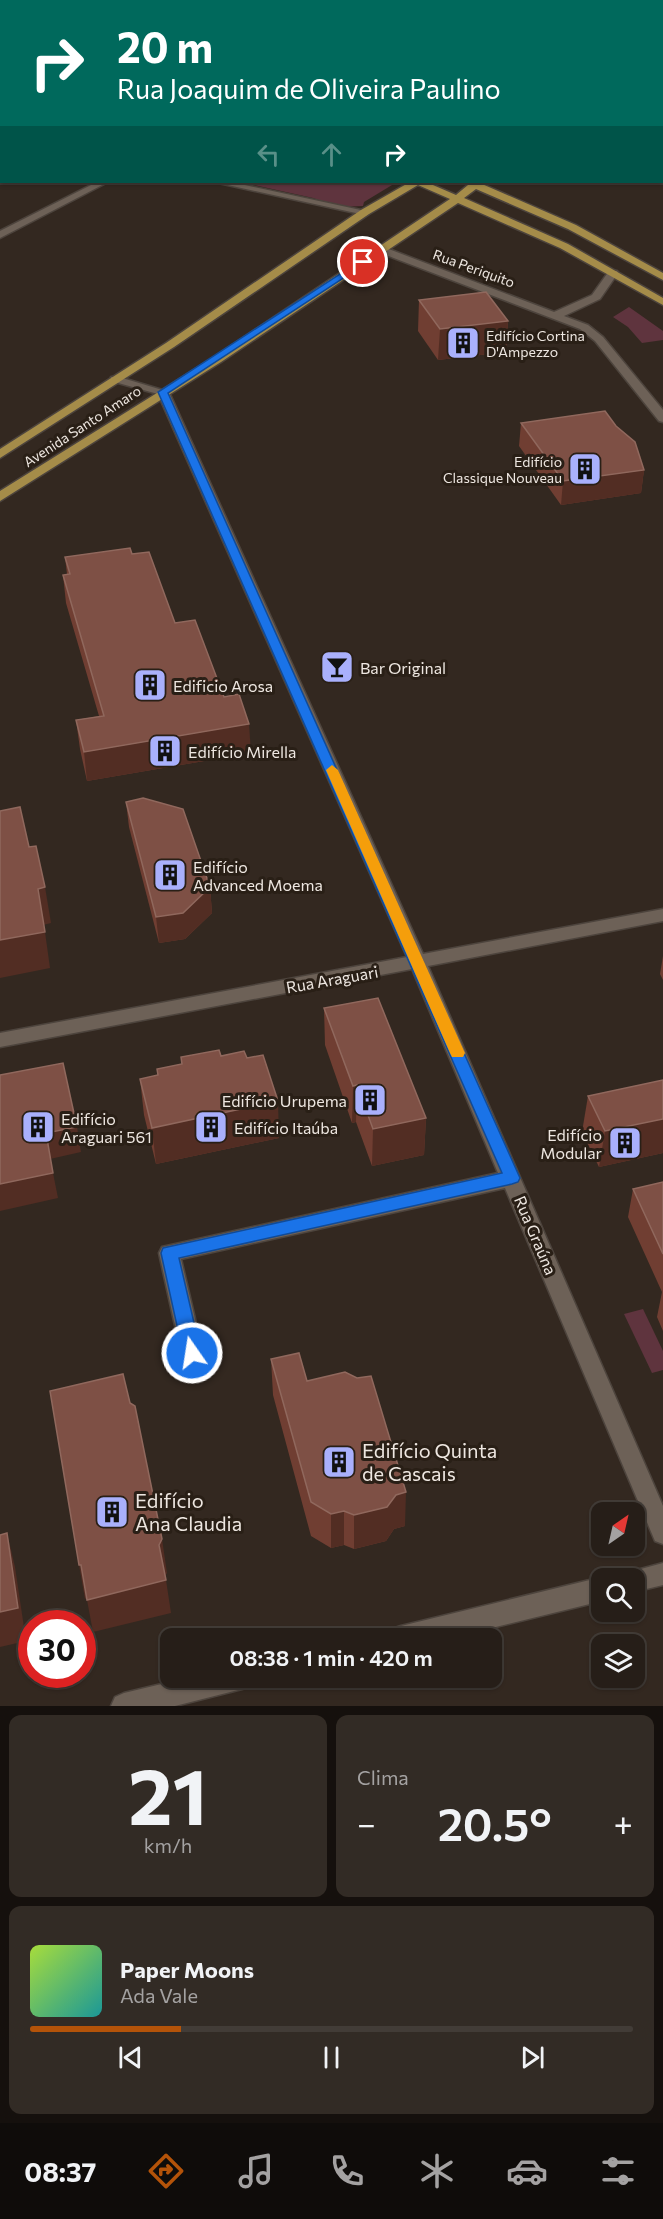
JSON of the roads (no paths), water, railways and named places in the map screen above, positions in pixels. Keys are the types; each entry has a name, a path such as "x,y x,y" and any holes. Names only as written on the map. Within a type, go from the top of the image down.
{"main road":[{"name":"Avenida Santo Amaro","path":"0,454 170,345 365,212 416,183"},
{"path":"420,183 564,246 663,302"},
{"name":"Avenida Santo Amaro","path":"0,497 439,212 474,183"},
{"path":"477,183 572,227 663,277"}],"street":[{"path":"0,235 100,183"},
{"path":"224,183 365,212"},
{"name":"Rua Periquito","path":"381,250 556,315 592,332 663,417"},
{"path":"556,315 596,297 613,273"},
{"path":"115,379 163,392"},
{"name":"Rua Graúna","path":"163,392 418,963 663,1533"},
{"name":"Rua Araguari","path":"0,1040 663,915"},
{"path":"192,1353 169,1253 512,1178"},
{"path":"645,1578 663,1574"},
{"path":"441,1628 591,1592"},
{"path":"123,1706 197,1688"}],"place":[{"name":"Edifício Cortina D'Ampezzo","path":"463,343"},
{"name":"Edifício Classique Nouveau","path":"585,469"},
{"name":"Bar Original","path":"337,667"},
{"name":"Edificio Arosa","path":"150,685"},
{"name":"Edifício Mirella","path":"165,751"},
{"name":"Edifício Advanced Moema","path":"170,875"},
{"name":"Edifício Urupema","path":"370,1100"},
{"name":"Edifício Araguari 561","path":"38,1127"},
{"name":"Edifício Itaúba","path":"211,1127"},
{"name":"Edifício Modular","path":"625,1143"},
{"name":"Edifício Quinta de Cascais","path":"339,1462"},
{"name":"Edifício Ana Claudia","path":"112,1512"}]}
